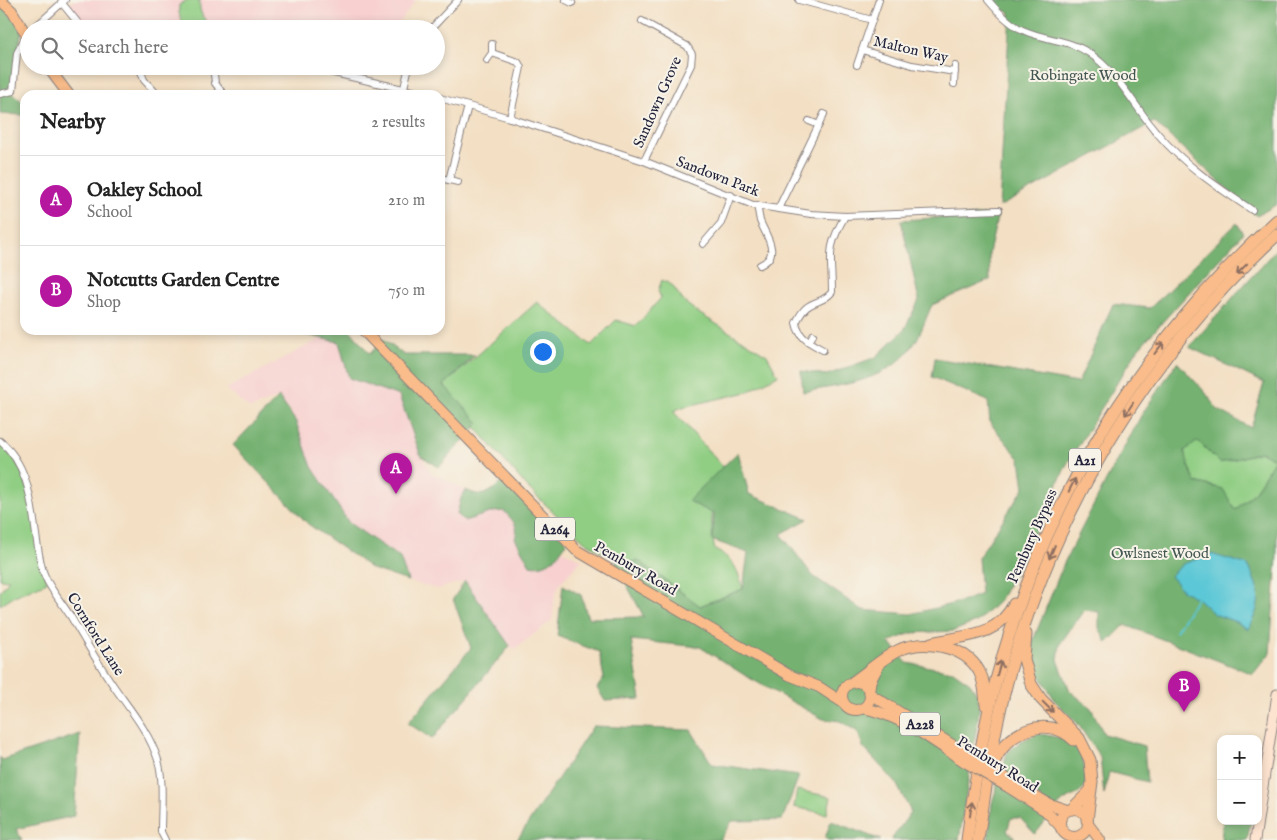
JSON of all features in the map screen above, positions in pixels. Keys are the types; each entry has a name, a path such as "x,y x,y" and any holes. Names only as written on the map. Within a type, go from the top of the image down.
{"highway":[{"name":"Pembury Bypass","path":"967,840 980,749 1005,649 1025,588 1045,539 1081,467 1128,391 1152,358 1213,283 1277,220"},
{"name":"Pembury Bypass","path":"978,840 986,785 1006,685 1028,613 1072,509 1103,452 1137,397 1191,326 1243,268 1277,236"},
{"name":"A21","path":"849,684 904,648 977,635 991,630 1004,620 1025,588"},
{"name":"A21","path":"1028,613 1024,659 1031,684 1041,700 1072,730 1083,747 1092,768 1088,822"},
{"name":"A21","path":"930,644 957,653 975,665 983,680 987,718"},
{"path":"869,692 870,681 882,661"},
{"name":"A21","path":"986,785 995,759 1005,744 1025,730 1039,727 1053,728 1069,735 1083,747"},
{"path":"1069,810 1090,791"}],"main road":[{"path":"0,0 12,10 20,21"},
{"path":"53,75 65,90"},
{"name":"Pembury Road","path":"368,335 576,550 789,674 819,687 842,702"},
{"path":"862,683 869,692 869,702 864,708 854,710 842,702 841,694 849,684 862,683"},
{"name":"Pembury Road","path":"819,687 849,684"},
{"name":"Pembury Road","path":"869,692 1009,784 1046,811 1060,825"},
{"name":"Pembury Road","path":"864,708 885,714 967,758"},
{"name":"Pembury Road","path":"1009,784 1050,804 1069,810"},
{"path":"1088,822 1081,838 1066,835 1060,825 1061,816 1069,810 1082,811 1100,840"}],"street":[{"path":"439,20 458,0"},
{"name":"Malton Way","path":"799,0 872,20"},
{"name":"Malton Way","path":"857,65 880,0"},
{"path":"988,0 999,14 1025,31 1068,43 1090,53 1111,72 1158,134 1180,156 1221,189 1252,210"},
{"path":"43,20 63,1 77,20"},
{"name":"Sandown Grove","path":"642,20 687,46 692,54 691,65 644,162"},
{"path":"487,60 492,53 492,44"},
{"path":"0,94 13,91 17,53 20,48"},
{"name":"Malton Way","path":"862,50 912,65 955,69 954,84"},
{"path":"492,53 518,62 522,66 510,118"},
{"path":"142,75 144,80 153,90"},
{"path":"214,75 215,83 220,90"},
{"path":"345,75 411,90"},
{"path":"404,88 406,75"},
{"name":"Sandown Park","path":"445,99 510,118 644,162 757,205 811,214 845,216 998,210"},
{"path":"449,180 468,106"},
{"path":"778,209 824,114"},
{"path":"809,120 819,125"},
{"path":"445,179 458,182"},
{"path":"703,244 721,224 731,195"},
{"path":"757,205 760,221 769,235 772,246 766,262 760,265"},
{"path":"823,350 808,342 798,332 796,323 806,306 828,297 832,292 829,253 837,229 845,216"},
{"path":"808,342 813,335"},
{"name":"Cornford Lane","path":"0,441 10,449 27,486 42,568 47,582 60,598 94,657 149,736 158,762 161,832 165,840"},
{"path":"1255,840 1277,694"}],"shaded area":[{"path":"75,0 416,0 401,20 81,20 69,4"},
{"path":"322,338 339,342 349,378 399,396 421,456 431,473 466,490 457,510 457,514 464,521 493,512 504,511 516,526 518,531 515,538 530,565 551,562 562,550 582,560 561,582 555,594 552,620 515,649 510,646 465,581 437,589 408,581 400,558 349,523 312,467 296,422 279,397 250,409 226,389"}],"green space":[{"path":"187,0 200,0 200,9 206,20 181,20 179,5"},
{"name":"Robingate Wood","path":"987,0 1277,0 1277,204 1257,216 1154,122 999,207 1010,13"},
{"path":"0,2 20,27 20,41 11,92 20,100 20,115 0,114"},
{"path":"998,214 989,253 990,280 932,305 914,344 904,356 879,374 834,387 803,392 801,371 827,375 876,357 904,330 919,300 901,220"},
{"path":"1237,223 1243,233 1138,349 1067,464 1021,562 999,601 978,621 954,631 911,633 889,642 907,663 953,671 970,683 978,695 979,711 959,840 891,840 911,812 896,783 863,747 858,732 840,721 823,719 746,676 700,647 631,640 641,699 605,701 597,688 604,678 599,652 557,636 563,585 581,595 588,618 644,617 615,563 639,561 700,606 743,589 748,553 712,540 714,514 688,501 738,452 749,494 808,519 781,534 813,576 862,610 911,614 964,601 981,594 978,558 1024,488 1020,459 990,423 988,401 932,377 935,358 1078,383 1113,304 1150,308"},
{"name":"Owlsnest Wood","path":"1277,248 1277,554 1270,653 1253,674 1125,625 1107,643 1099,628 1099,612 1084,610 1060,644 1058,660 1070,691 1091,708 1104,734 1144,746 1147,782 1109,772 1104,795 1100,757 1078,724 1056,702 1036,669 1032,643 1064,563 1107,479 1142,414 1177,362 1205,392 1217,409 1251,428 1264,383 1189,347","holes":["1198,441 1220,463 1261,452 1275,459 1254,493 1235,510 1223,489 1195,482 1184,451"]},
{"path":"662,280 672,285 684,302 700,314 767,355 778,375 747,392 673,411 723,467 714,497 713,540 715,550 731,561 743,589 700,606 639,561 620,563 584,541 528,488 477,429 444,385 537,302 591,345 616,320 636,326 661,298 658,291"},
{"path":"307,335 354,335 370,354 383,339 404,355 475,355 444,385 479,423 439,467 421,456 399,396 349,378 339,342"},
{"path":"279,397 296,422 312,467 349,523 400,558 408,581 372,569 308,524 233,445"},
{"path":"0,441 11,453 27,487 33,506 47,582 12,597 0,605 0,591 9,580 0,579"},
{"path":"1198,441 1220,463 1261,452 1275,459 1254,493 1235,510 1222,489 1195,482 1184,451"},
{"path":"506,479 567,542 560,552 547,563 536,566 530,565 515,538 516,527 504,511 493,512 464,521 457,514 461,498 466,490 478,494 488,493"},
{"path":"465,581 510,646 432,739 408,723 471,648 453,599"},
{"path":"593,726 691,730 712,764 799,776 782,820 732,821 720,840 517,840"},
{"path":"80,734 74,816 16,829 22,840 0,840 0,757 2,760"},
{"path":"1037,734 1062,739 1075,747 1080,753 1086,774 1084,787 1080,793 1058,806 1035,834 1020,818 1011,818 1007,831 1017,840 988,840 992,803 1007,753 1021,741"},
{"path":"797,790 831,797 827,814 794,807"},
{"path":"831,821 881,840 828,840 825,838"},
{"path":"1223,825 1250,825 1247,840 1221,840"}],"water":[{"path":"1211,554 1248,565 1258,590 1258,604 1248,629 1236,622 1214,614 1197,598 1183,591 1170,576 1183,564"}],"waterway":[{"path":"1176,631 1197,598"}],"place":[{"name":"Oakley School","path":"396,494"},
{"name":"Notcutts Garden Centre","path":"1184,712"}]}
